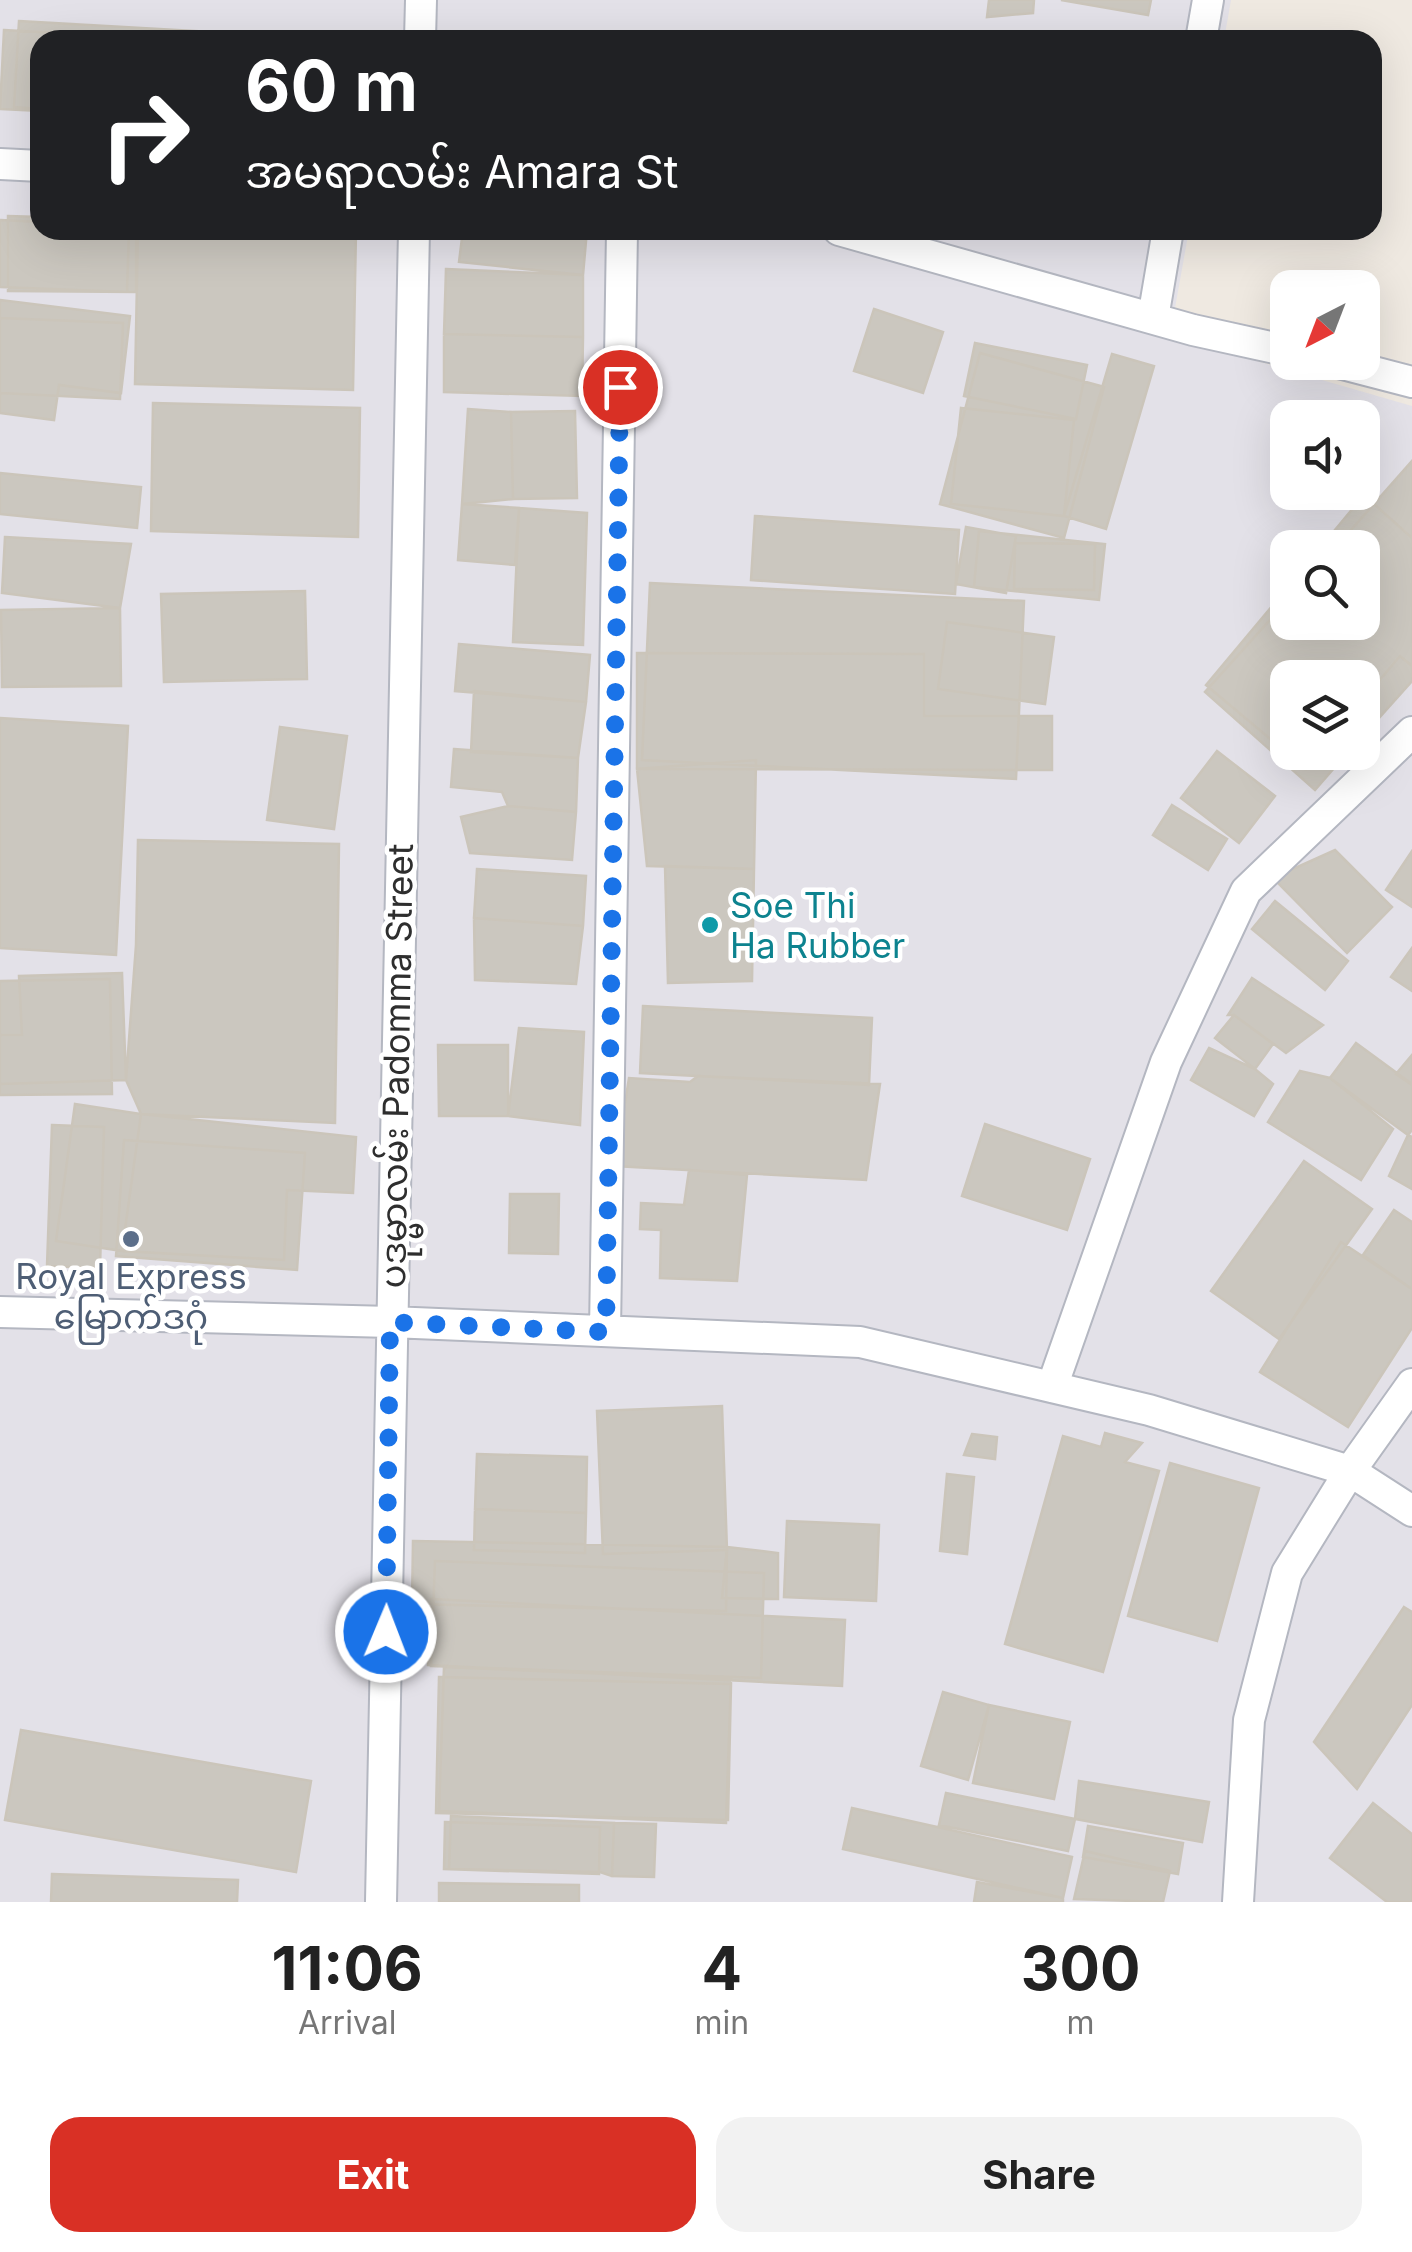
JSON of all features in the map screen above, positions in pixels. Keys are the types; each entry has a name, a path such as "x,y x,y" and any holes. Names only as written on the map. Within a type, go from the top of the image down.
{"street":[{"path":"420,30 421,0"},
{"path":"1204,30 1208,0"},
{"path":"0,164 30,166"},
{"name":"ပဒုမ္မာလမ်း Padomma Street","path":"382,1902 390,1322 414,240"},
{"path":"606,1332 622,240"},
{"path":"875,240 1193,330 1270,347"},
{"path":"1153,318 1166,240"},
{"path":"1380,374 1412,382"},
{"path":"1052,1387 1166,1062 1246,890 1412,732"},
{"path":"0,1312 390,1322 860,1342 1149,1410 1350,1471 1412,1511"},
{"path":"1238,1902 1247,1738 1287,1573 1350,1471 1412,1384"}],"shaded area":[{"path":"0,0 1231,0 1226,30 30,30 30,240 1187,240 1170,336 1270,365 1270,380 1322,380 1412,406 1412,1902 0,1902"}],"building":[{"path":"989,0 1034,0 1033,13 987,17"},
{"path":"1061,0 1151,0 1148,15"},
{"path":"19,21 178,30 30,30 30,108 14,107"},
{"path":"4,30 30,31 30,110 0,109"},
{"path":"8,216 30,217 30,240 136,240 136,292 8,291"},
{"path":"0,220 30,222 30,240 129,240 127,292 0,287"},
{"path":"138,240 356,240 353,390 135,384"},
{"path":"462,240 586,240 583,275 459,262"},
{"path":"446,269 583,275 583,337 444,334"},
{"path":"0,300 130,316 121,393 59,385 54,420 0,413"},
{"path":"874,309 943,332 923,393 854,371"},
{"path":"0,318 123,323 120,399 0,393"},
{"path":"444,334 583,337 582,396 444,392"},
{"path":"975,343 1087,365 1076,419 964,396"},
{"path":"980,353 1104,387 1064,538 940,504"},
{"path":"1112,354 1154,366 1106,529 1064,516"},
{"path":"153,403 360,408 358,537 151,531"},
{"path":"961,408 1074,420 1064,516 951,504"},
{"path":"468,409 511,412 513,499 462,504"},
{"path":"575,411 577,498 513,499 511,412"},
{"path":"1412,461 1412,681 1380,717 1380,660 1270,660 1270,750 1205,692 1270,620 1270,640 1380,640 1380,530 1351,530 1369,510 1380,510 1380,497"},
{"path":"0,473 141,487 137,528 0,514"},
{"path":"462,504 519,508 515,565 458,560"},
{"path":"519,508 587,513 583,645 513,642"},
{"path":"1380,509 1412,538 1412,666 1400,656 1380,680 1380,660 1270,660 1270,739 1206,685 1270,609 1270,640 1380,640 1380,530 1335,530 1352,510"},
{"path":"755,516 959,530 955,594 751,580"},
{"path":"966,527 1016,536 1006,593 956,584"},
{"path":"979,531 1105,544 1099,600 974,587"},
{"path":"5,537 131,544 120,608 2,593"},
{"path":"1015,543 1095,544 1094,590 1014,589"},
{"path":"650,583 1024,601 1016,779 642,760"},
{"path":"305,591 307,679 164,682 161,594"},
{"path":"120,608 121,686 2,687 1,610"},
{"path":"947,622 1054,637 1045,704 938,689"},
{"path":"459,644 590,655 586,702 455,691"},
{"path":"637,653 924,654 924,716 1052,716 1052,770 637,769"},
{"path":"474,691 586,702 578,758 471,752"},
{"path":"0,718 128,726 116,955 0,948"},
{"path":"280,727 347,736 334,829 267,820"},
{"path":"454,749 578,758 576,812 508,806 502,792 451,787"},
{"path":"1217,751 1275,796 1239,843 1181,798"},
{"path":"756,760 754,869 647,866 637,769"},
{"path":"1293,770 1332,770 1315,790"},
{"path":"1172,805 1227,839 1208,870 1153,835"},
{"path":"508,806 576,812 572,860 470,853 461,817"},
{"path":"138,840 339,844 335,1123 141,1114 126,1080 136,945"},
{"path":"1335,850 1392,907 1347,953 1273,878"},
{"path":"1412,851 1412,907 1386,890"},
{"name":"Soe Thi Ha Rubber","path":"665,866 754,869 752,981 668,983"},
{"path":"477,869 586,876 583,926 474,918"},
{"path":"1275,901 1348,961 1325,990 1252,929"},
{"path":"474,918 583,926 576,984 475,980"},
{"path":"1412,948 1412,991 1391,977"},
{"path":"122,973 126,1080 0,1084 0,1035 22,1035 19,976"},
{"path":"1252,978 1323,1025 1286,1053 1234,1015 1228,1015"},
{"path":"110,979 112,1094 0,1095 0,981"},
{"path":"643,1006 872,1018 869,1085 640,1073"},
{"path":"1234,1015 1273,1044 1255,1069 1215,1038"},
{"path":"519,1028 584,1032 580,1125 508,1116"},
{"path":"1356,1043 1412,1084 1412,1130 1408,1135 1330,1078"},
{"path":"438,1045 508,1045 508,1116 439,1116"},
{"path":"1209,1048 1255,1069 1273,1084 1254,1116 1191,1080"},
{"path":"1412,1055 1412,1085 1396,1074"},
{"path":"1300,1071 1330,1078 1393,1129 1361,1180 1268,1122"},
{"path":"698,1076 880,1084 866,1180 615,1166 629,1078 690,1082"},
{"path":"75,1104 141,1114 122,1251 56,1241"},
{"path":"141,1114 356,1137 353,1193 287,1190 284,1260 122,1251"},
{"path":"985,1124 1090,1159 1067,1230 962,1196"},
{"path":"52,1125 104,1127 100,1268 47,1266"},
{"path":"1408,1135 1412,1137 1412,1189 1389,1176"},
{"path":"124,1140 305,1153 297,1270 116,1256"},
{"path":"1304,1161 1372,1209 1279,1339 1211,1291"},
{"path":"689,1170 747,1175 737,1281 660,1278 661,1230 640,1229 641,1203 684,1205"},
{"path":"510,1194 559,1194 558,1254 509,1253"},
{"path":"1394,1210 1412,1222 1412,1289 1363,1255"},
{"path":"1341,1242 1412,1289 1412,1328 1348,1427 1260,1372"},
{"path":"722,1406 727,1550 603,1554 597,1411"},
{"path":"1105,1433 1142,1443 1125,1462 1159,1471 1103,1672 1005,1644 1063,1436 1101,1447"},
{"path":"972,1434 997,1437 995,1459 964,1455"},
{"path":"477,1454 587,1457 586,1513 475,1509"},
{"path":"1170,1463 1259,1488 1217,1641 1128,1616"},
{"path":"947,1474 974,1477 967,1554 940,1551"},
{"path":"475,1509 586,1513 585,1553 474,1550"},
{"path":"787,1521 879,1525 876,1601 784,1597"},
{"path":"413,1541 727,1547 726,1611 412,1604"},
{"path":"727,1547 778,1553 778,1599 722,1598"},
{"path":"435,1561 764,1573 761,1678 431,1666"},
{"path":"431,1599 845,1620 842,1686 428,1665"},
{"path":"1404,1607 1412,1612 1412,1705 1357,1789 1314,1742"},
{"path":"444,1667 731,1679 726,1823 439,1811"},
{"path":"439,1677 731,1684 728,1820 436,1813"},
{"path":"943,1692 989,1705 968,1780 921,1766"},
{"path":"989,1705 1070,1722 1054,1799 973,1783"},
{"path":"21,1730 311,1781 296,1872 5,1820"},
{"path":"1079,1781 1209,1802 1202,1842 1075,1819"},
{"path":"946,1793 1075,1819 1068,1851 939,1825"},
{"path":"1373,1803 1412,1834 1412,1902 1387,1902 1330,1858"},
{"path":"852,1808 1072,1857 1063,1898 843,1849"},
{"path":"451,1816 614,1823 612,1876 600,1872 449,1869"},
{"path":"445,1822 600,1827 599,1874 444,1869"},
{"path":"614,1823 656,1824 654,1877 612,1876"},
{"path":"1088,1826 1183,1843 1178,1874 1083,1857"},
{"path":"1085,1851 1170,1871 1163,1902 1074,1899"},
{"path":"52,1874 238,1880 237,1902 51,1902"},
{"path":"977,1882 1063,1898 1063,1902 974,1902"},
{"path":"439,1883 579,1885 579,1902 439,1902"}],"place":[{"name":"Soe Thi Ha Rubber","path":"710,925"},
{"name":"Royal Express မြောက်ဒဂုံ","path":"131,1239"}],"route":[{"path":"386,1632 390,1322 606,1332 620,387"}]}
